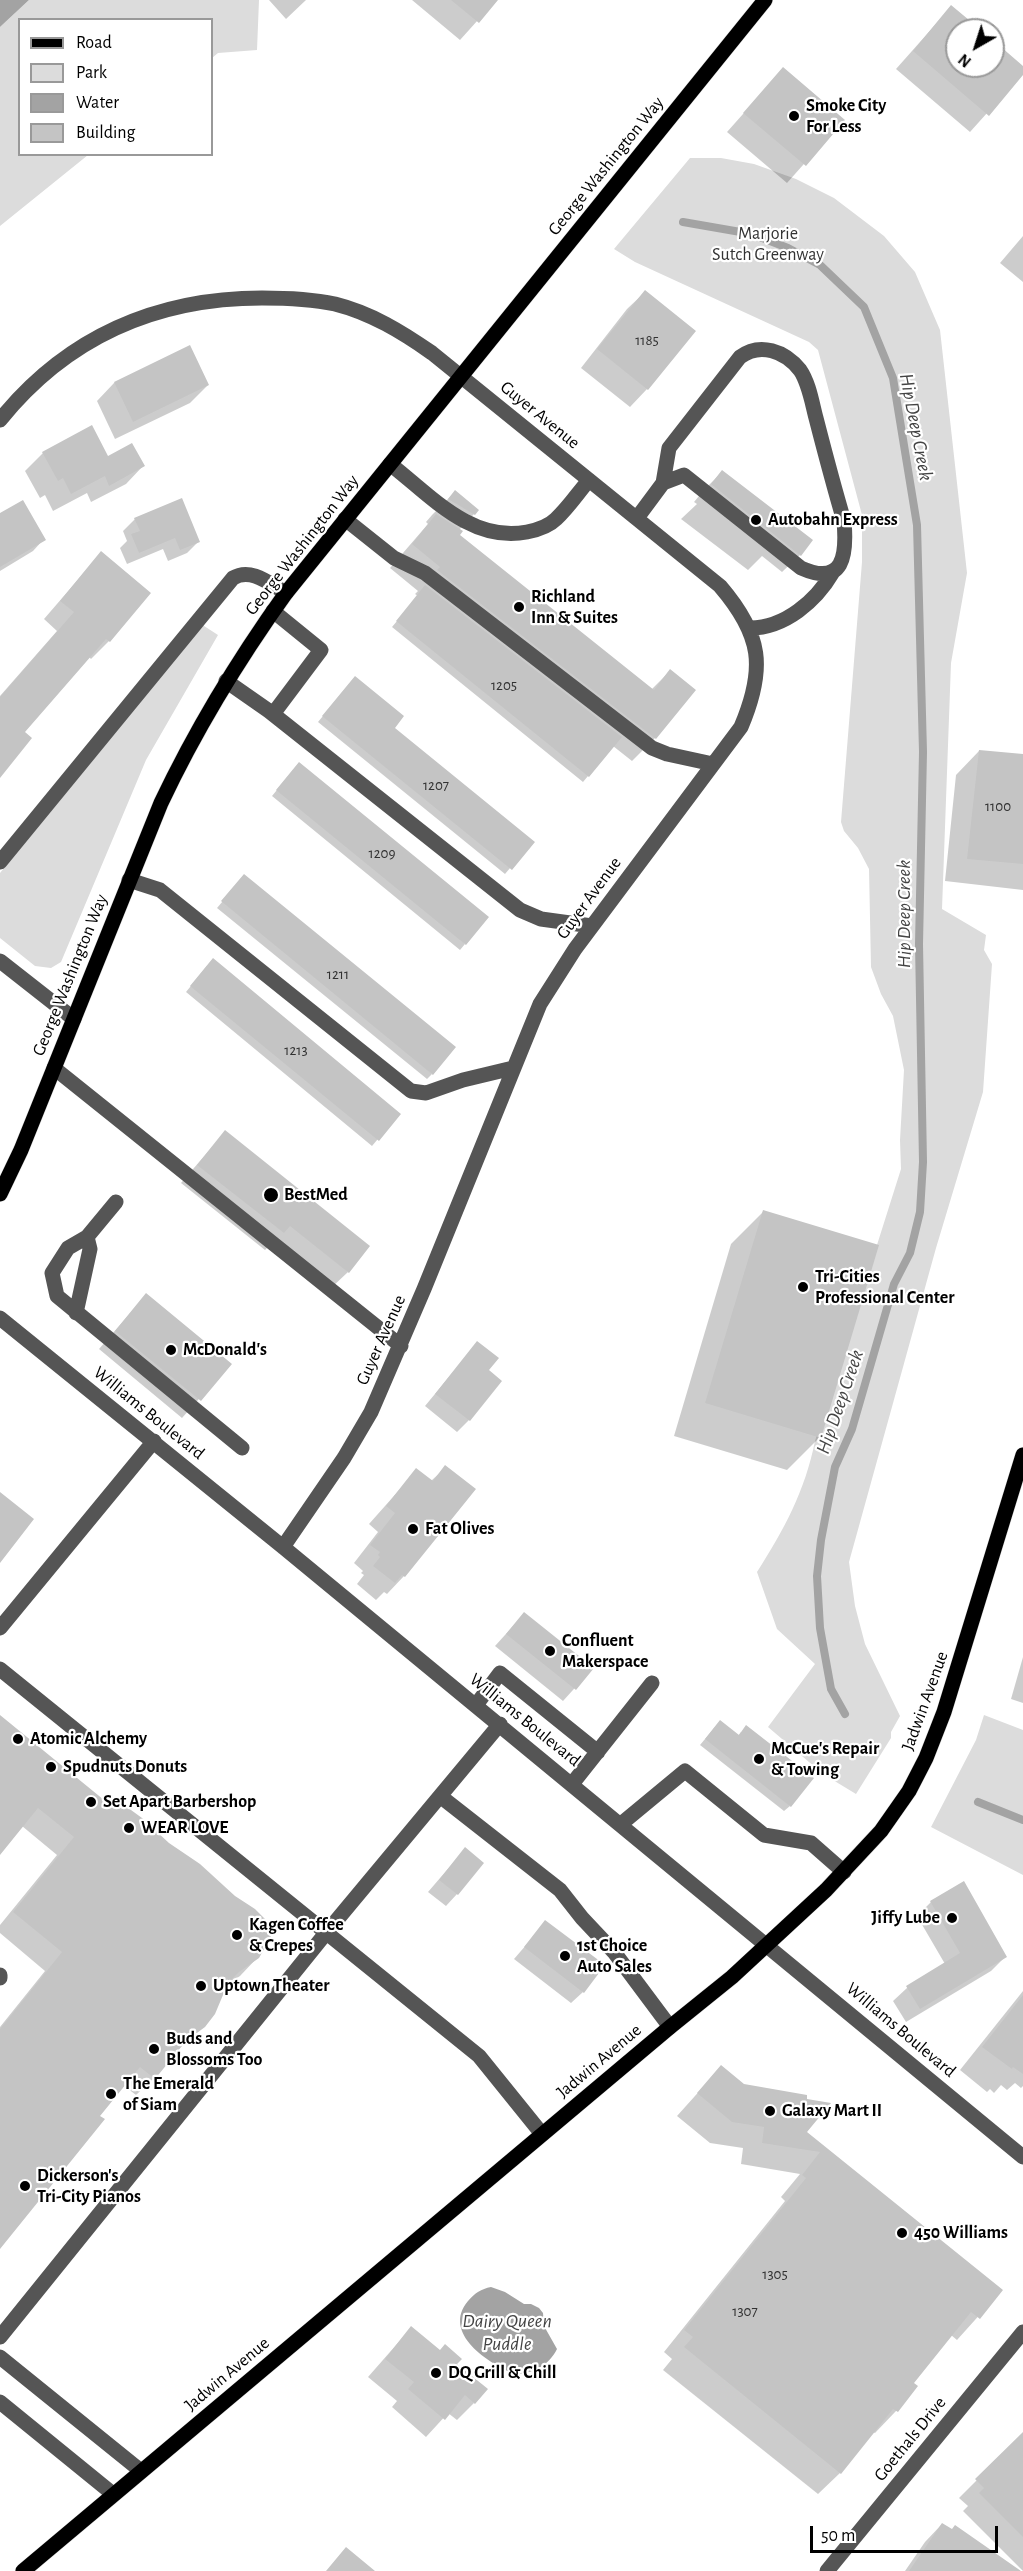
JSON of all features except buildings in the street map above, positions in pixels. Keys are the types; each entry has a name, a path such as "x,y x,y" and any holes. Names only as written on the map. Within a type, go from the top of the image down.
{"main road":[{"name":"George Washington Way","path":"0,1194 21,1150 161,803 186,750 226,681 286,593 765,0"},
{"name":"Jadwin Avenue","path":"23,2571 732,1977 844,1872 895,1813 926,1758 944,1712 1023,1455"}],"street":[{"name":"Guyer Avenue","path":"0,420 23,394 70,355 124,324 158,310 194,302 235,298 305,299 336,304 403,333 460,375 720,586 738,606 750,628 755,648 756,674 752,700 741,727 592,926 540,1004 401,1346 371,1412 344,1458 283,1547"},
{"path":"637,518 663,483 669,448 740,357 749,350 761,348 776,351 789,359 805,380 844,521 845,552 841,563 816,595 781,622 765,628 750,628"},
{"path":"390,464 461,519 482,531 503,534 541,529 555,520 589,480"},
{"path":"663,483 684,475 801,568 824,575 833,572"},
{"path":"345,519 394,558 425,573 652,748 667,754 713,764"},
{"path":"0,862 233,578 249,573 286,593"},
{"path":"273,612 321,650 273,714"},
{"path":"226,681 273,714 520,910 540,919 592,926"},
{"path":"129,880 159,890 411,1091 426,1093 463,1080 513,1068"},
{"path":"0,962 74,1019"},
{"path":"54,1068 401,1346"},
{"path":"116,1202 87,1237 69,1248 52,1273 57,1296 242,1448"},
{"path":"76,1313 90,1249 87,1237"},
{"name":"Williams Boulevard","path":"0,1318 500,1724 1023,2157"},
{"path":"0,1628 154,1441"},
{"path":"0,1669 478,2056 542,2134"},
{"path":"476,1705 500,1673 598,1752"},
{"path":"572,1784 652,1683"},
{"path":"0,2337 326,1933 500,1724"},
{"path":"621,1824 685,1771 764,1835 811,1843 844,1872"},
{"path":"440,1796 560,1890 582,1918 614,1952 670,2027"},
{"name":"Goethals Drive","path":"827,2571 1023,2332"},
{"path":"0,2357 141,2471"},
{"path":"0,2402 113,2494"}],"green space":[{"path":"29,0 259,0 257,50 218,53 213,57 213,18 18,18 18,156 87,156 0,226 0,27"},
{"name":"Marjorie Sutch Greenway","path":"690,158 721,158 754,164 796,179 834,198 884,236 915,272 940,330 967,573 951,663 942,909 986,935 984,950 992,964 983,1092 936,1248 849,1562 855,1606 865,1644 900,1716 891,1732 891,1738 856,1794 823,1774 768,1727 815,1664 777,1629 757,1572 785,1525 806,1477 815,1441 901,1169 900,1140 904,1070 893,1016 881,994 871,967 869,869 858,848 844,831 841,822 862,562 862,515 818,350 809,342 635,262 614,249"},
{"path":"201,624 218,635 146,760 61,962 51,968 35,966 0,938 0,873"},
{"path":"984,1715 1023,1730 1023,1875 931,1827 976,1740"}],"water":[{"path":"0,0 29,0 0,27"},
{"name":"Dairy Queen Puddle","path":"491,2287 505,2292 524,2304 531,2304 539,2308 543,2313 544,2326 557,2349 550,2360 540,2368 515,2374 482,2355 464,2336 460,2324 461,2313 473,2296"}],"waterway":[{"name":"Hip Deep Creek","path":"683,222 752,234 788,248 820,265 864,307 893,378 917,525 923,752 919,944 923,1162 920,1212 910,1253 894,1284 852,1429 835,1467 821,1540 817,1576 820,1628 831,1689 845,1714"},
{"name":"Hip Deep Creek","path":"978,1802 1023,1820"}],"place":[{"name":"Smoke City For Less","path":"794,116"},
{"name":"Autobahn Express","path":"756,520"},
{"name":"Richland Inn & Suites","path":"519,607"},
{"name":"BestMed","path":"271,1195"},
{"name":"Tri-Cities Professional Center","path":"803,1287"},
{"name":"McDonald's","path":"171,1350"},
{"name":"Fat Olives","path":"413,1529"},
{"name":"Confluent Makerspace","path":"550,1651"},
{"name":"Atomic Alchemy","path":"18,1739"},
{"name":"McCue's Repair & Towing","path":"759,1759"},
{"name":"Spudnuts Donuts","path":"51,1767"},
{"name":"Set Apart Barbershop","path":"91,1802"},
{"name":"WEAR LOVE","path":"129,1828"},
{"name":"Jiffy Lube","path":"952,1918"},
{"name":"Kagen Coffee & Crepes","path":"237,1935"},
{"name":"1st Choice Auto Sales","path":"565,1956"},
{"name":"Uptown Theater","path":"201,1986"},
{"name":"Buds and Blossoms Too","path":"154,2049"},
{"name":"The Emerald of Siam","path":"111,2094"},
{"name":"Galaxy Mart II","path":"770,2111"},
{"name":"Dickerson's Tri-City Pianos","path":"25,2186"},
{"name":"450 Williams","path":"902,2233"},
{"name":"DQ Grill & Chill","path":"436,2373"}]}
